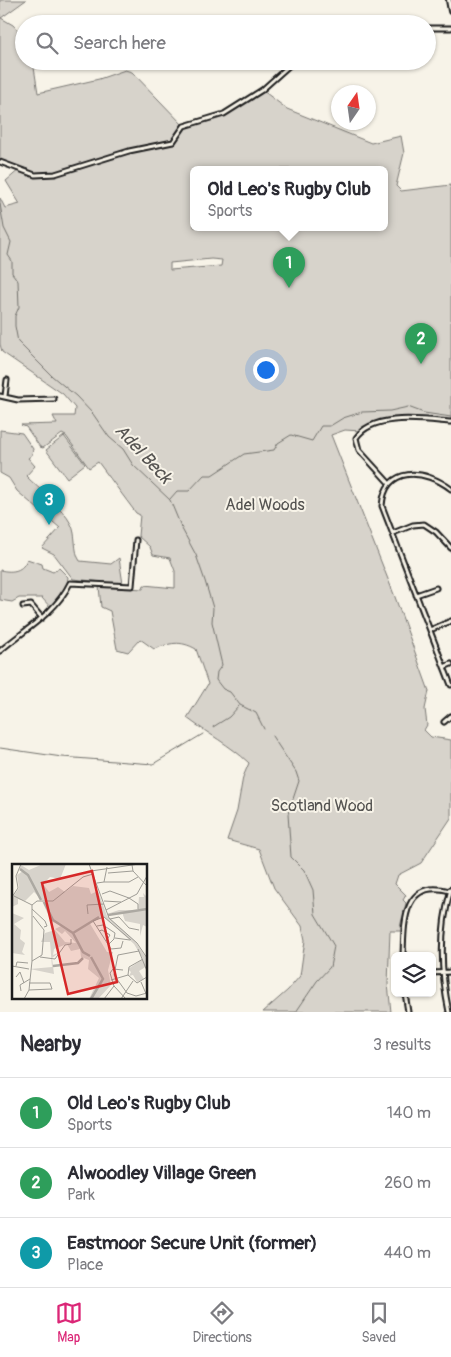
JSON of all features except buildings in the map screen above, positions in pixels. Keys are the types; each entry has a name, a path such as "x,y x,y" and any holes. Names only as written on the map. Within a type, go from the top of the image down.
{"street":[{"path":"449,0 451,11"},
{"path":"436,28 451,28"},
{"path":"0,162 35,175 55,174 129,151 173,142 184,126 224,114 262,90 284,70"},
{"path":"5,396 7,380"},
{"path":"0,396 18,400 54,399"},
{"path":"389,483 359,450 356,438 361,431 385,422 408,419 451,422"},
{"path":"451,489 432,476 415,474 400,476 389,483 383,493 382,506 451,685"},
{"path":"393,533 412,525 424,524 436,532 451,548"},
{"path":"0,652 19,634 52,610 70,583 132,586 136,540"},
{"path":"416,595 436,588"},
{"path":"23,606 31,605 42,618"},
{"path":"430,630 451,621"},
{"path":"444,667 451,664"},
{"path":"444,722 451,716"},
{"path":"403,952 405,926 410,903 418,894 427,889 451,890 444,915 441,944 442,973 449,1012"},
{"path":"436,974 451,972"},
{"path":"406,997 408,1012"}],"green space":[{"path":"0,0 26,0 1,18 15,27 15,70 34,70 38,93 99,79 125,70 132,72 184,126 225,114 262,90 287,109 331,127 331,130 339,130 371,143 401,136 404,153 396,186 401,191 451,185 451,422 408,419 370,426 361,431 345,430 331,435 395,597 429,691 425,709 427,725 424,730 431,737 451,740 451,818 421,863 398,875 395,884 406,895 403,900 406,903 400,927 402,931 390,931 388,984 391,1012 263,1012 288,990 300,976 305,940 302,926 274,888 259,849 227,840 237,811 243,777 249,763 187,718 208,684 196,649 185,644 175,643 154,649 140,639 128,652 117,649 110,611 101,607 99,586 143,589 144,585 175,588 175,571 170,558 153,555 150,547 138,536 140,515 136,513 98,462 89,468 66,436 62,434 43,448 40,447 26,427 21,425 57,424 53,416 74,416 75,408 63,394 2,352 0,344 0,198 5,208 20,204 6,181 20,169 0,160","holes":["211,259 222,260 221,266 170,270 170,263"]},
{"path":"0,430 22,433 33,449 32,455 28,458 35,466 26,476 57,505 71,524 76,553 80,561 111,564 119,558 123,584 73,579 54,554 42,548 60,528 17,491 9,478 0,473"},
{"path":"64,436 85,464 67,478 46,450"},
{"path":"27,559 42,564 43,568 53,572 59,568 68,577 67,584 51,608 42,598 19,598 12,602 0,600 0,570 20,569"}],"waterway":[{"name":"Adel Beck","path":"0,204 4,228 11,242 8,255 12,261 12,273 18,281 19,307 15,316 18,342 52,376 76,396 93,414 109,437 123,449 133,465 170,500 182,529 196,555 213,608 212,622 222,665 217,672 216,680 223,689 230,692 240,705 256,713 264,729"},
{"path":"170,499 177,491 189,491 204,475 212,475 244,454 274,450 278,443 291,435 312,441 321,426 330,426 343,418 362,412 390,411 408,407 424,413 451,417"},
{"path":"213,727 229,717 239,706"},
{"path":"0,748 62,757 153,764 203,734"},
{"name":"Adel Beck","path":"272,736 296,772 299,781 288,814 291,857 304,870 313,890 315,914 334,946 330,967 317,981 296,1012"}],"place":[{"name":"Old Leo's Rugby Club","path":"289,288"},
{"name":"Alwoodley Village Green","path":"421,364"},
{"name":"Eastmoor Secure Unit (former)","path":"49,525"}],"park label":[{"name":"Adel Woods","path":"265,505"},
{"name":"Scotland Wood","path":"322,806"}]}
